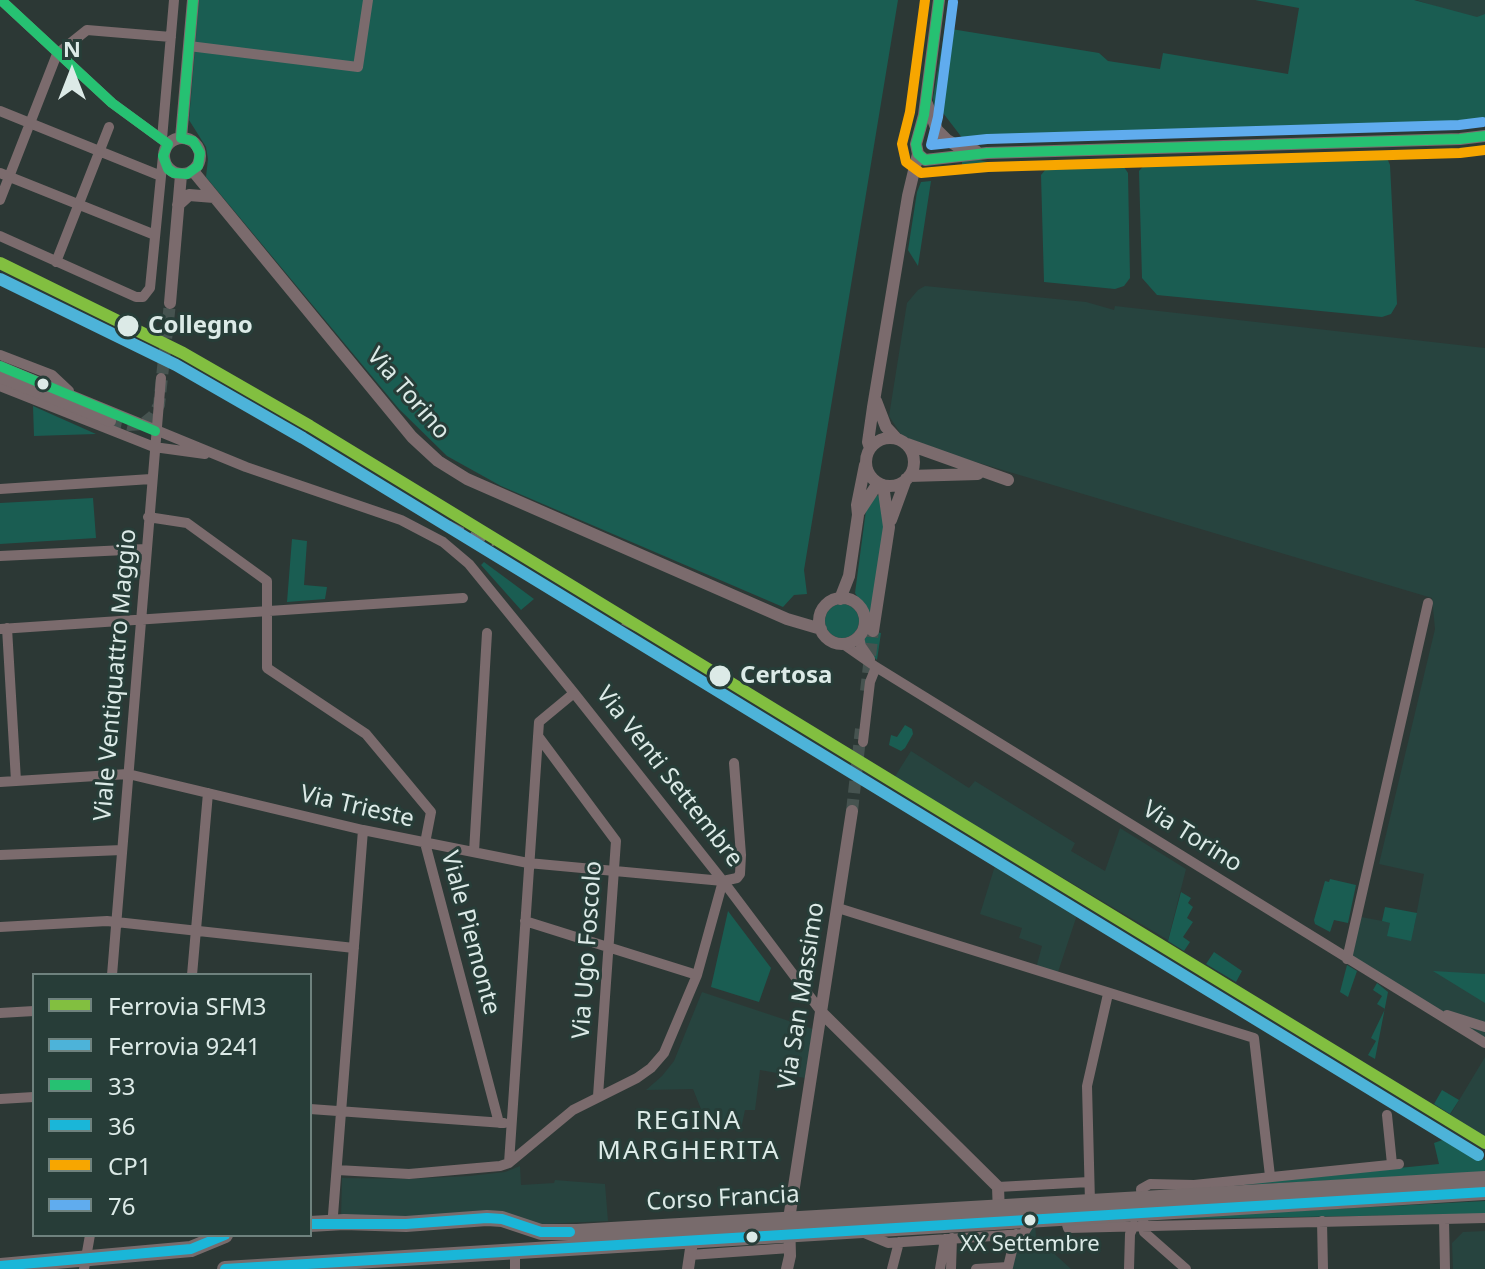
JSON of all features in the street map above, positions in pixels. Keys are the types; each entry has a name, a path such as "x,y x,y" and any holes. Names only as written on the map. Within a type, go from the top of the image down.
{"main road":[{"name":"Corso Francia","path":"789,1234 999,1221 1090,1202 1141,1216 1485,1179"},
{"name":"Corso Francia","path":"225,1269 515,1260 693,1240 999,1221 1141,1216 1485,1192"},
{"name":"Corso Francia","path":"312,1224 406,1224 487,1218 502,1219 541,1232 693,1240"},
{"path":"0,1266 86,1263 172,1243 191,1249 220,1237"}],"street":[{"path":"1,0 112,103 165,146 168,169 187,173"},
{"path":"0,236 136,297 143,297 150,288 165,146 174,0"},
{"path":"181,138 193,0"},
{"path":"189,46 358,67 368,0"},
{"path":"870,448 868,442 908,196 918,154 916,144 926,101 939,0"},
{"path":"0,200 5,174 31,123 57,54 87,30 171,37"},
{"path":"926,101 937,130 947,140 961,148 987,153"},
{"path":"0,111 161,176"},
{"path":"56,262 109,127"},
{"path":"920,134 929,129 937,130"},
{"path":"918,154 925,160 987,153 1445,140 1485,136"},
{"path":"165,146 181,138 193,141 200,153 198,166 187,173 178,205 170,303"},
{"path":"908,196 924,169 946,151 947,140"},
{"name":"Via Torino","path":"187,173 214,197 412,437 438,461 467,479 787,619 820,623"},
{"path":"5,174 155,235"},
{"path":"178,205 189,195 214,197"},
{"path":"0,355 52,375 76,397 115,423"},
{"path":"0,366 76,397"},
{"path":"0,375 115,423"},
{"name":"Viale Ventiquattro Maggio","path":"112,973 161,378"},
{"path":"0,386 115,423"},
{"path":"873,631 889,527 914,463 902,442 886,427 876,397"},
{"name":"Via Venti Settembre","path":"115,423 155,431 401,520 443,542 469,564 723,881 823,1014 998,1187"},
{"name":"Via Venti Settembre","path":"115,423 154,447 222,457"},
{"path":"840,599 849,576 865,462 870,448 882,439 902,442 1008,480"},
{"path":"935,475 939,457"},
{"path":"865,462 869,475 880,484 891,486 908,478 985,473"},
{"path":"0,489 151,479"},
{"path":"858,515 880,484"},
{"path":"880,484 889,527"},
{"name":"Viale Piemonte","path":"148,517 187,523 267,581 267,668 366,734 431,812 425,843 505,1123"},
{"path":"0,556 146,549"},
{"path":"849,576 865,623 859,637 843,644 830,640 820,623 827,604 840,599 856,603"},
{"path":"16,781 4,628 463,598"},
{"path":"1347,959 1428,603"},
{"path":"474,852 487,633"},
{"name":"Via Torino","path":"859,637 861,646 876,667"},
{"name":"Via Torino","path":"843,644 1485,1043"},
{"path":"863,742 870,682 876,667"},
{"path":"509,1163 505,1123 525,921 539,722 574,693"},
{"name":"Via Ugo Foscolo","path":"538,736 616,841 598,1096"},
{"path":"337,1170 409,1174 509,1163 573,1110 651,1068 664,1053 697,975 723,881 737,878 740,874 734,763"},
{"name":"Via Trieste","path":"0,782 128,774 363,830 528,863 723,881"},
{"path":"192,973 208,793"},
{"name":"Via San Massimo","path":"787,1269 789,1234 852,811"},
{"path":"333,1215 363,830"},
{"path":"0,855 122,850"},
{"path":"838,908 1254,1038 1270,1176"},
{"path":"0,927 116,921 354,948"},
{"path":"525,921 697,975"},
{"path":"1090,1202 1087,1086 1108,994"},
{"path":"1430,1009 1485,1027"},
{"path":"0,1013 32,1011"},
{"path":"0,1099 32,1097"},
{"path":"312,1109 505,1123"},
{"path":"1186,1269 1144,1232 1141,1189 1150,1184 1194,1185 1395,1164 1387,1115"},
{"path":"999,1221 998,1187 1089,1182"},
{"path":"1141,1216 1322,1221 1485,1218"},
{"path":"1129,1269 1130,1234 1141,1216"},
{"path":"1444,1219 1445,1269"},
{"path":"976,1269 1008,1267 1016,1234 1023,1234 1032,1220"},
{"name":"Corso Francia","path":"858,1231 888,1243 948,1239 999,1221 1016,1234"},
{"path":"1322,1221 1323,1269"},
{"name":"Corso Francia","path":"693,1240 789,1234"},
{"path":"86,1263 90,1237"},
{"path":"940,1269 948,1239"},
{"path":"948,1239 951,1269"},
{"path":"688,1269 693,1240"},
{"path":"892,1269 899,1242"}],"shaded area":[{"path":"1416,0 1485,0 1485,22"},
{"path":"925,286 1086,302 1114,310 1115,306 1485,348 1485,1038 1352,956 1361,917 1414,927 1424,874 1379,864 1435,629 1432,598 949,454 902,436 889,416 907,303"},
{"path":"911,751 969,788 975,781 1075,843 1071,851 1105,871 1120,828 1186,869 1168,940 894,778"},
{"path":"998,856 1080,906 1057,975 1036,968 1042,946 1019,938 1022,928 980,914"},
{"path":"702,992 813,1029 805,1078 760,1070 755,1110 745,1110 741,1129 709,1129 693,1089 646,1090 674,1061"},
{"path":"1485,1057 1485,1139 1449,1117"},
{"path":"520,1166 521,1185 554,1183 555,1180 605,1184 608,1221 541,1224 341,1218 342,1178 469,1176 505,1172"},
{"path":"1022,1221 1035,1221 1036,1237 1071,1269 1009,1269"},
{"path":"1485,1231 1485,1269 1453,1269 1452,1243 1463,1232"}],"green space":[{"path":"199,0 898,0 804,570 807,594 794,595 783,607 501,486 447,456 399,409 206,177 206,147 189,120"},
{"path":"1255,0 1414,0 1477,17 1485,14 1485,123 1466,128 984,141 963,139 940,109 935,110 933,98 945,28 1099,53 1108,61 1160,69 1163,53 1288,74 1299,8"},
{"path":"1380,154 1387,158 1390,165 1397,304 1391,314 1382,317 1157,295 1142,278 1139,171 1146,163"},
{"path":"976,159 998,165 1022,166 962,168 962,160"},
{"path":"1124,167 1128,173 1130,278 1124,286 1115,289 1044,282 1041,175 1046,169"},
{"path":"931,181 918,266 908,250 917,192 921,182"},
{"path":"33,406 96,434 34,436"},
{"path":"878,495 886,508 870,631 881,633 877,660 868,652 862,639 866,611 855,593 866,510"},
{"path":"93,498 96,538 0,544 0,503"},
{"path":"292,539 307,541 304,585 327,587 325,599 287,602"},
{"path":"484,562 534,599 521,610 481,565"},
{"path":"842,604 854,609 859,621 854,633 842,638 830,633 825,621 830,609"},
{"path":"905,725 912,729 913,734 901,751 889,745 891,735 897,737"},
{"path":"1330,879 1356,885 1348,923 1334,920 1330,932 1315,924 1314,920 1325,881 1329,882"},
{"path":"1181,892 1191,898 1188,903 1193,907 1187,918 1193,922 1183,937 1190,942 1184,951 1168,941"},
{"path":"1385,907 1417,913 1411,941 1387,936 1390,923 1382,921"},
{"path":"728,911 771,968 759,1002 711,987"},
{"path":"1214,952 1242,971 1236,982 1206,964"},
{"path":"1347,965 1357,971 1348,997 1340,992"},
{"path":"1433,971 1485,974 1485,1003"},
{"path":"1377,983 1388,992 1385,1009 1377,1004 1382,996 1373,990"},
{"path":"1385,1010 1375,1059 1368,1055 1376,1041 1371,1038"},
{"path":"1442,1090 1459,1100 1450,1114 1434,1104"},
{"path":"1448,1138 1485,1160 1485,1172 1207,1187 1439,1164 1434,1143"},
{"path":"1485,1201 1485,1214 1167,1219 1167,1218"}],"tunnel":[{"path":"110,421 143,424 153,416 159,405 170,303"},
{"path":"866,691 873,631"},
{"path":"852,811 861,729"}],"railway":[{"path":"428,511 494,545"},
{"path":"622,623 681,653"}],"rail line":[{"name":"SFM3","path":"0,263 183,353 310,426 1485,1143"},
{"name":"9241","path":"0,279 176,365 303,438 1478,1155"}],"transit line":[{"name":"33","path":"1,0 112,103 168,144"},
{"name":"33","path":"181,138 193,0"},
{"name":"CP1","path":"925,0 910,112 902,144 906,162 921,173 988,167 1485,150"},
{"name":"33","path":"939,0 924,115 916,144 918,154 925,160 987,153 1485,136"},
{"name":"76","path":"953,2 938,117 931,145 987,139 1483,122"},
{"name":"33","path":"168,144 163,156 168,169 187,174 198,166 200,153 193,141 181,138"},
{"name":"33","path":"0,366 155,431"},
{"name":"36","path":"225,1269 1485,1192"},
{"name":"36","path":"312,1224 406,1224 487,1218 502,1219 541,1232 570,1232"},
{"name":"36","path":"0,1266 191,1249 220,1237"}],"place":[{"name":"Collegno","path":"128,326"},
{"name":"Certosa","path":"720,676"},
{"name":"XX Settembre","path":"1030,1220"}],"district":[{"name":"REGINA MARGHERITA","path":"689,1137"}]}
